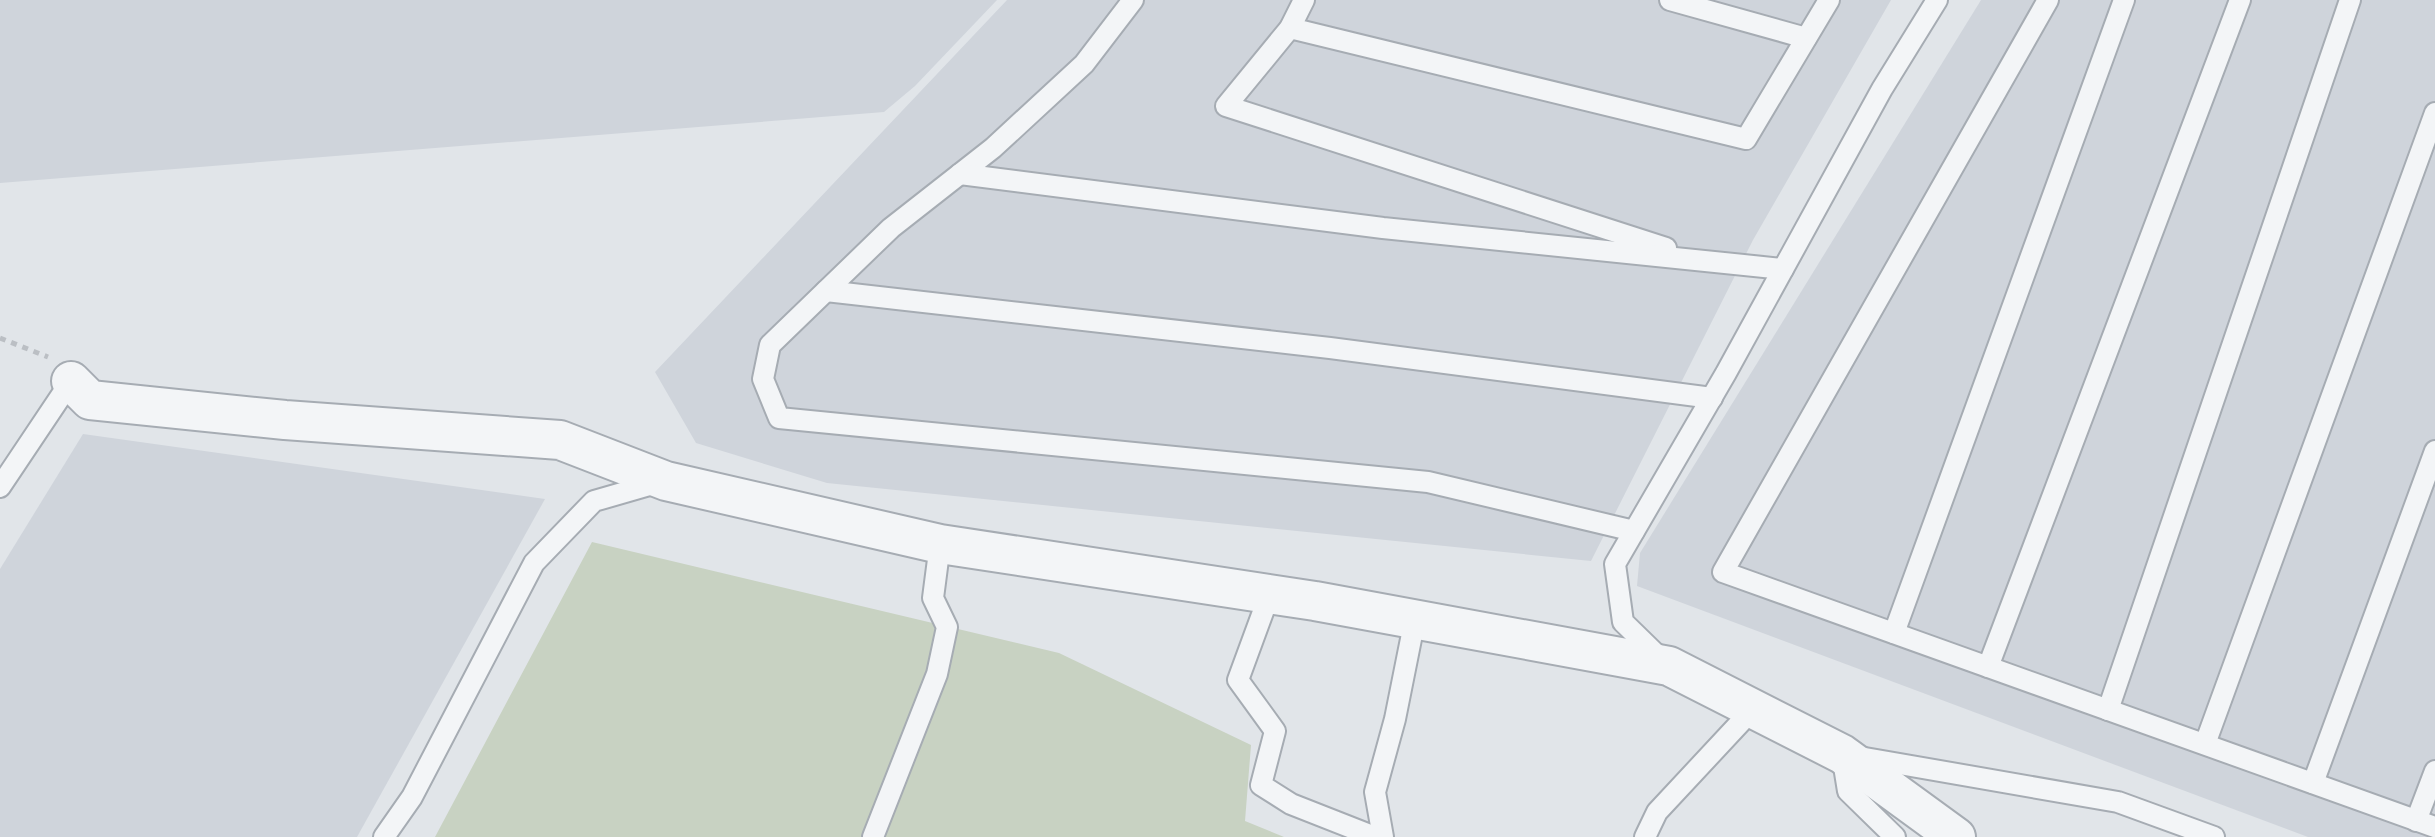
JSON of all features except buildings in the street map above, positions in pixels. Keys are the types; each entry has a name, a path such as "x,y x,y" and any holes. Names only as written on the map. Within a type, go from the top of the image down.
{"street":[{"path":"71,381 90,400 285,420 560,440 666,481 940,544 1270,593 1669,666 1842,754 1956,837"}],"lane":[{"path":"1133,0 1084,64 960,174 891,228 770,345 763,379 779,418 1428,482 1634,531"},
{"path":"1304,0 1290,28 1226,106 1704,261"},
{"path":"1670,0 1806,38"},
{"path":"1290,28 1746,139 1829,0"},
{"path":"1669,666 1623,622 1615,564 1712,398 1882,89 1937,0"},
{"path":"2048,0 1723,572 2426,824 2435,771"},
{"path":"1894,633 2124,0"},
{"path":"1988,667 2240,0"},
{"path":"2108,710 2350,0"},
{"path":"2205,744 2435,113"},
{"path":"960,174 1383,228 1783,269"},
{"path":"826,291 1330,348 1712,398"},
{"path":"0,487 71,381"},
{"path":"2313,783 2435,451"},
{"path":"384,837 412,797 534,563 594,501 666,481"},
{"path":"873,837 937,674 947,627 933,598 940,544"},
{"path":"1270,593 1238,680 1275,731 1261,785 1291,804 1375,837"},
{"path":"1383,837 1375,792 1395,719 1415,619"},
{"path":"1645,837 1657,812 1753,709"},
{"path":"1895,837 1848,791 1842,754 2118,802 2214,837"}],"path":[{"path":"0,338 47,357 71,381"}],"shaded area":[{"path":"0,0 997,0 915,86 884,112 0,183"},
{"path":"1007,0 1891,0 1753,240 1591,561 827,483 696,443 655,372"},
{"path":"1981,0 2435,0 2435,837 2308,837 1637,586 1640,553"},
{"path":"83,434 545,499 357,837 0,837 0,569"}],"green space":[{"path":"592,542 1059,653 1251,745 1245,821 1284,837 435,837"}]}
